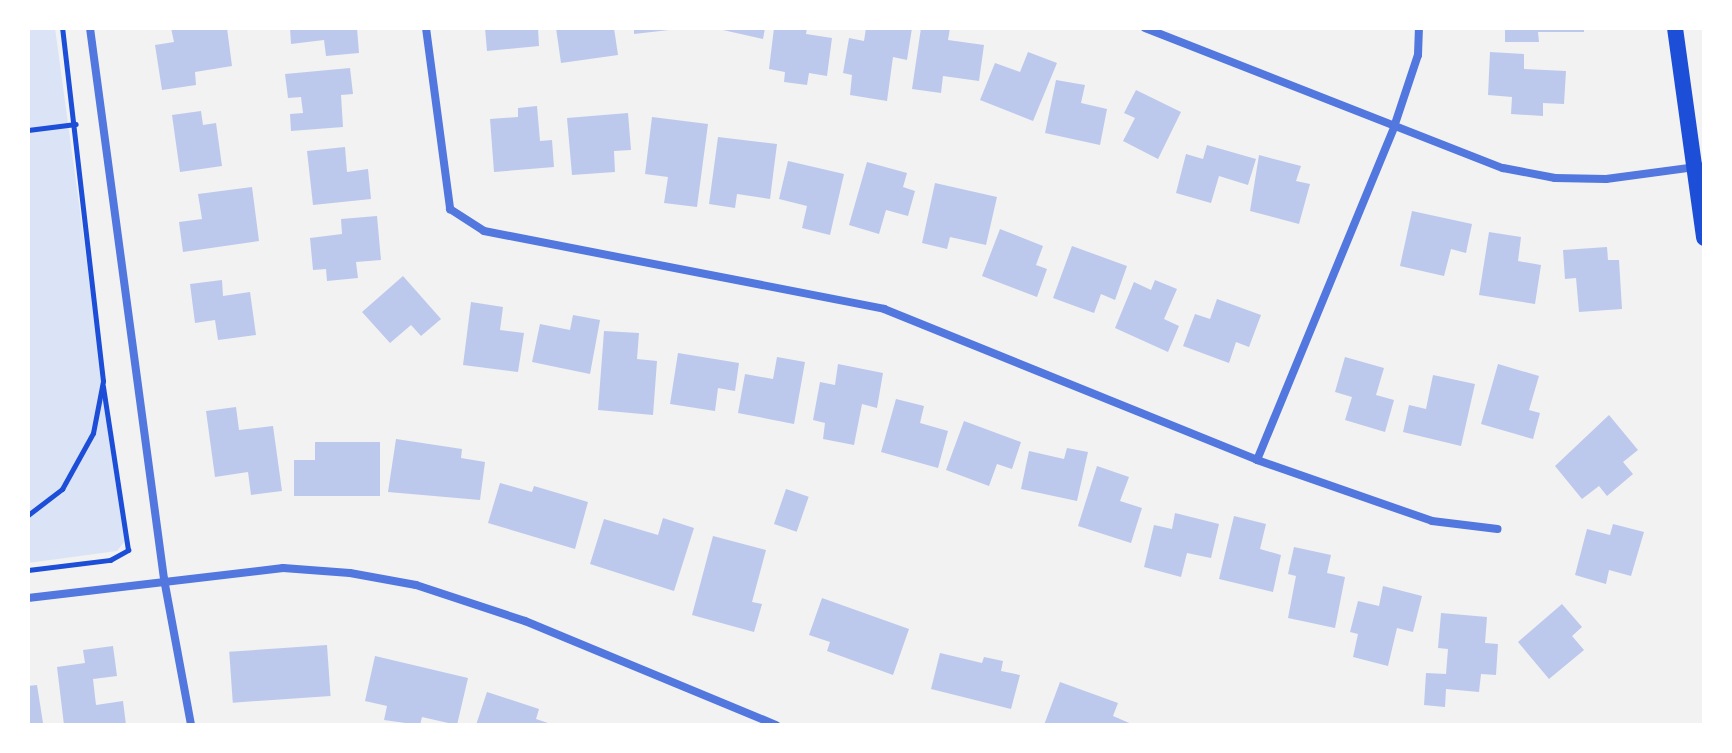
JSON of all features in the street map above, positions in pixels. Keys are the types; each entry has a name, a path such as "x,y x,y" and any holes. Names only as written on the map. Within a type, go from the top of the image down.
{"main road":[{"path":"1675,28 1699,167 1704,238"}],"street":[{"path":"90,28 164,579 191,725"},
{"path":"426,28 450,209 484,231 884,309 1257,460 1432,521 1498,529"},
{"path":"1145,28 1503,168 1555,178 1606,179 1699,167"},
{"path":"1257,460 1394,127 1418,55 1419,28"},
{"path":"28,598 164,579 283,568 416,585 525,621 776,725"}],"path":[{"path":"28,570 110,560 128,550 103,381 76,124 62,28"},
{"path":"28,130 76,124"},
{"path":"28,515 62,489 93,433 103,381"}],"shaded area":[{"path":"28,28 55,28 125,541 117,551 28,563"}],"building":[{"path":"171,28 227,28 232,66 195,72 196,85 162,90 155,45 174,42"},
{"path":"290,28 357,28 359,53 326,56 324,40 291,44"},
{"path":"485,28 538,28 539,46 487,51"},
{"path":"556,28 614,28 618,55 561,63"},
{"path":"634,28 669,28 669,30 634,34"},
{"path":"714,28 765,28 763,39"},
{"path":"774,28 807,28 806,34 832,38 827,76 809,73 807,85 784,82 785,72 769,69"},
{"path":"866,28 912,28 907,60 893,57 887,101 850,95 852,75 843,73 849,38 864,41"},
{"path":"921,28 950,28 948,40 984,45 979,81 943,76 941,93 912,89"},
{"path":"1505,28 1584,28 1584,32 1538,32 1539,42 1505,42"},
{"path":"1028,52 1057,63 1033,121 980,100 995,63 1020,72"},
{"path":"1490,52 1524,54 1524,69 1566,71 1564,104 1543,103 1543,116 1511,114 1512,97 1488,95"},
{"path":"350,68 353,94 341,95 343,127 291,131 290,114 303,113 301,97 288,98 285,74"},
{"path":"1056,80 1085,85 1081,103 1107,109 1100,145 1045,133"},
{"path":"1136,90 1181,112 1158,159 1123,141 1135,118 1124,113"},
{"path":"537,106 540,141 552,140 554,167 494,172 490,119 518,117 518,108"},
{"path":"201,111 203,125 216,123 222,166 180,172 172,115"},
{"path":"628,113 631,150 614,151 615,172 572,175 567,118"},
{"path":"652,117 708,124 697,207 664,203 668,177 645,174"},
{"path":"718,137 777,144 770,199 737,194 735,208 709,204"},
{"path":"1207,145 1256,159 1248,185 1219,176 1211,203 1176,193 1186,154 1203,159"},
{"path":"345,147 347,172 368,169 371,199 313,205 307,151"},
{"path":"1259,155 1301,166 1296,181 1310,184 1299,224 1250,211"},
{"path":"788,161 844,174 830,235 802,228 807,206 779,199"},
{"path":"867,162 907,173 903,187 915,191 908,216 886,210 879,234 849,225"},
{"path":"935,183 997,197 986,245 950,237 947,249 922,243"},
{"path":"252,187 259,241 183,252 179,222 202,219 198,194"},
{"path":"1412,211 1472,224 1466,253 1451,249 1444,276 1400,266"},
{"path":"377,216 381,260 356,262 358,278 327,281 326,269 313,270 310,238 342,234 341,219"},
{"path":"1000,229 1043,246 1036,265 1047,269 1037,297 982,276"},
{"path":"1489,232 1521,237 1518,261 1541,265 1535,304 1479,295"},
{"path":"1072,246 1127,266 1115,300 1101,294 1094,313 1053,298"},
{"path":"1607,247 1608,260 1619,260 1622,309 1579,312 1576,278 1565,279 1563,250"},
{"path":"403,276 441,319 421,336 411,325 390,343 362,312"},
{"path":"222,280 223,296 250,292 256,335 218,340 215,320 195,323 190,284"},
{"path":"1155,280 1177,289 1164,319 1179,326 1168,352 1115,328 1134,282 1151,290"},
{"path":"1217,299 1261,315 1249,347 1236,342 1229,363 1183,346 1195,314 1210,319"},
{"path":"471,302 503,307 500,330 524,333 518,372 463,365"},
{"path":"573,315 600,320 590,374 532,362 540,324 570,330"},
{"path":"604,331 639,333 637,359 657,361 653,415 598,410"},
{"path":"678,353 739,363 735,391 718,388 715,411 670,404"},
{"path":"777,357 805,362 794,424 738,413 745,374 773,379"},
{"path":"1345,357 1384,368 1376,395 1394,400 1385,432 1345,420 1352,397 1335,392"},
{"path":"838,364 883,373 877,408 862,404 854,445 823,439 825,423 813,420 820,382 835,385"},
{"path":"1498,364 1539,376 1529,410 1540,413 1533,439 1481,424"},
{"path":"1433,375 1475,384 1461,446 1403,432 1409,405 1426,409"},
{"path":"896,399 924,406 920,423 948,431 938,468 881,452"},
{"path":"236,407 239,430 273,426 282,491 251,495 248,472 215,477 206,411"},
{"path":"1609,415 1638,450 1623,462 1633,474 1607,496 1599,486 1582,499 1555,466"},
{"path":"964,421 1021,442 1012,469 997,464 989,486 946,470"},
{"path":"396,439 462,449 461,458 485,462 480,500 388,492"},
{"path":"315,442 380,442 380,496 294,496 294,460 315,460"},
{"path":"1067,448 1088,452 1077,501 1021,489 1029,451 1064,459"},
{"path":"1097,466 1129,477 1120,501 1142,508 1131,543 1078,526"},
{"path":"500,483 532,492 534,486 588,502 575,549 488,523"},
{"path":"786,489 809,497 797,532 774,524"},
{"path":"1175,513 1219,524 1211,558 1187,553 1181,577 1144,567 1154,525 1172,529"},
{"path":"1234,516 1266,524 1260,549 1281,555 1273,592 1219,579"},
{"path":"663,518 694,528 674,591 590,564 604,519 658,535"},
{"path":"1613,524 1644,532 1631,576 1609,570 1606,584 1575,575 1587,529 1610,535"},
{"path":"713,536 766,550 752,602 762,604 754,632 692,615"},
{"path":"1294,547 1331,555 1327,573 1345,577 1335,628 1288,618 1296,576 1288,574"},
{"path":"1383,586 1422,596 1413,632 1397,628 1388,666 1353,657 1358,634 1350,632 1358,601 1379,606"},
{"path":"822,598 909,629 893,675 827,651 830,642 809,635"},
{"path":"1562,604 1582,627 1572,636 1584,650 1549,679 1518,642"},
{"path":"1441,613 1487,617 1485,643 1498,644 1496,675 1481,674 1479,692 1446,689 1445,707 1424,705 1426,673 1446,674 1448,649 1438,648"},
{"path":"327,645 331,696 233,703 229,652"},
{"path":"113,646 117,676 93,679 96,705 123,701 126,725 64,725 57,667 85,663 83,650"},
{"path":"940,653 982,663 984,657 1003,661 1001,671 1020,675 1011,709 931,689"},
{"path":"375,656 468,678 457,725 422,717 420,725 384,720 387,706 365,701"},
{"path":"1060,682 1118,703 1113,716 1134,725 1044,725"},
{"path":"37,685 43,723 28,725 28,686"},
{"path":"487,692 539,709 536,719 554,725 476,725"}]}
